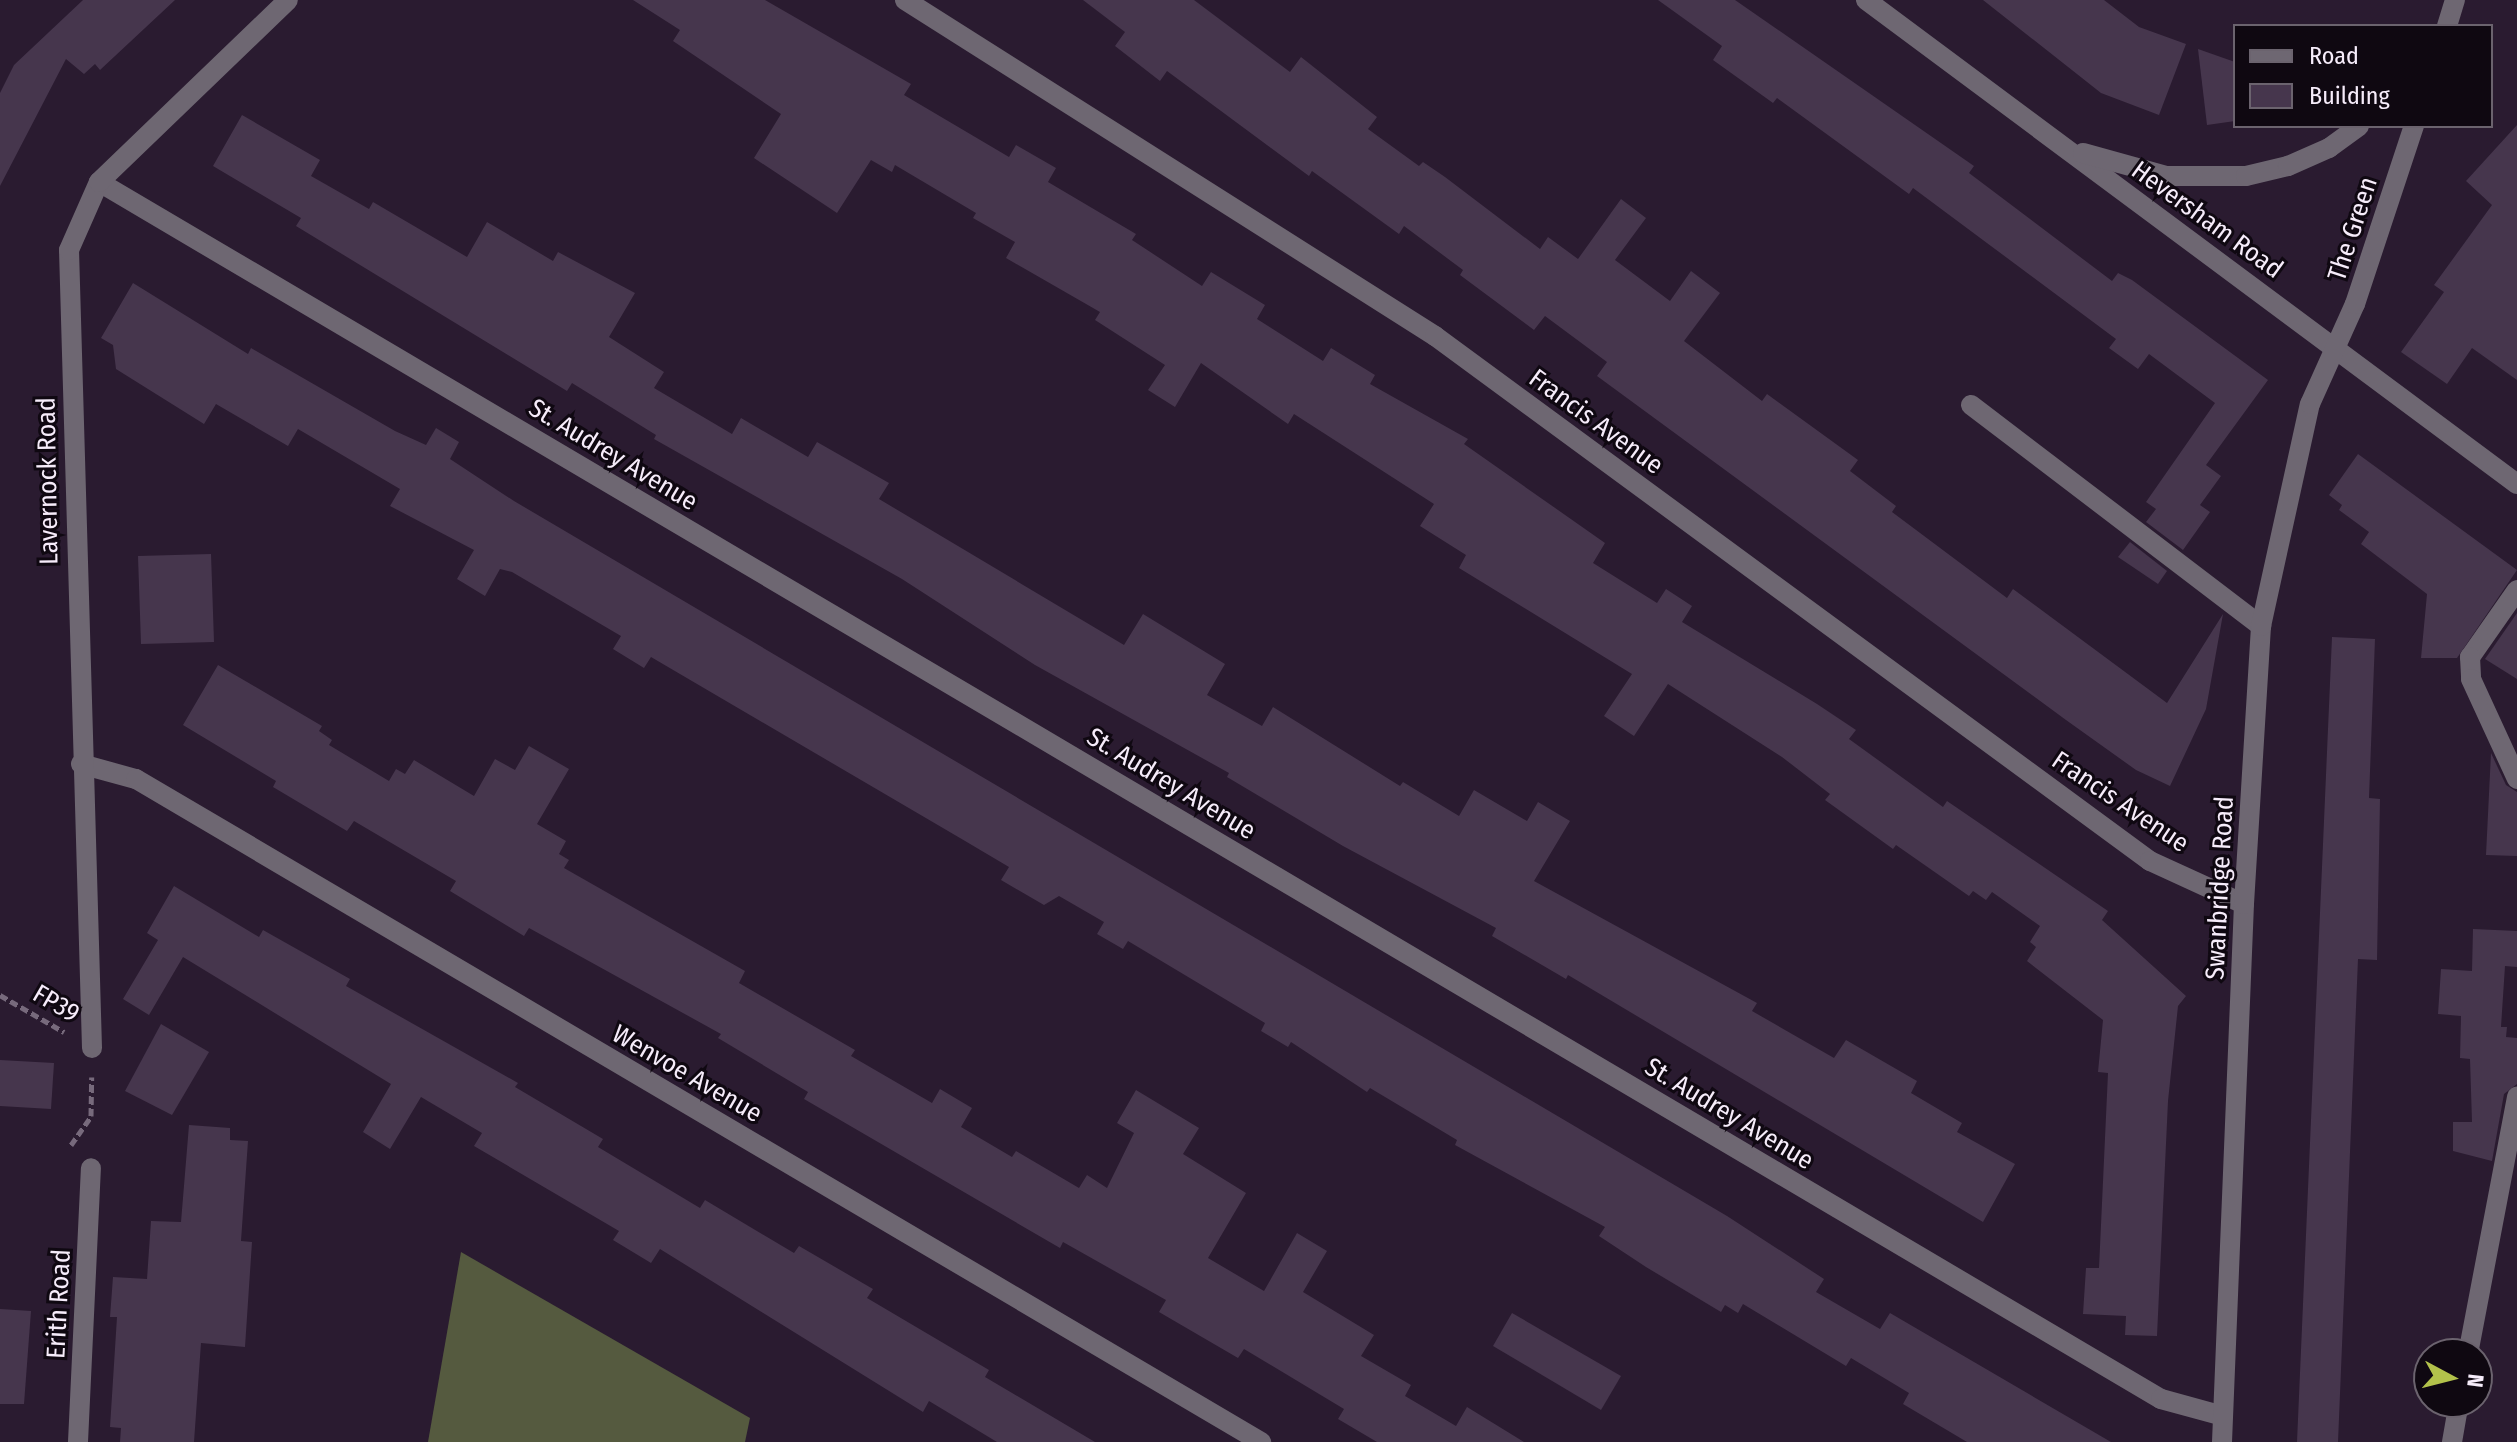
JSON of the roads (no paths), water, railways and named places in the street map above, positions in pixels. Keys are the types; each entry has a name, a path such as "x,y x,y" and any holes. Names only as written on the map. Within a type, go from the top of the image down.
{"street":[{"name":"Lavernock Road","path":"92,1048 81,764 69,250 99,182 288,0"},
{"name":"Francis Avenue","path":"905,0 1435,336 2150,861 2244,904"},
{"name":"Heversham Road","path":"1866,0 2517,484"},
{"path":"2448,24 2455,0"},
{"name":"The Green","path":"2064,147 2166,176 2246,176 2288,166 2329,148 2356,128"},
{"name":"The Green","path":"2335,346 2355,304 2413,128"},
{"name":"St. Audrey Avenue","path":"99,182 2161,1399 2223,1416"},
{"name":"Swanbridge Road","path":"2222,1442 2244,904 2261,626 2310,404 2335,346"},
{"path":"1971,405 2261,626"},
{"path":"2517,590 2470,657 2471,679 2517,779"},
{"name":"Wenvoe Avenue","path":"81,764 136,779 1261,1442"},
{"path":"2471,1338 2517,1097"},
{"name":"Erith Road","path":"78,1442 91,1168"},
{"path":"2452,1442 2456,1418"}]}
